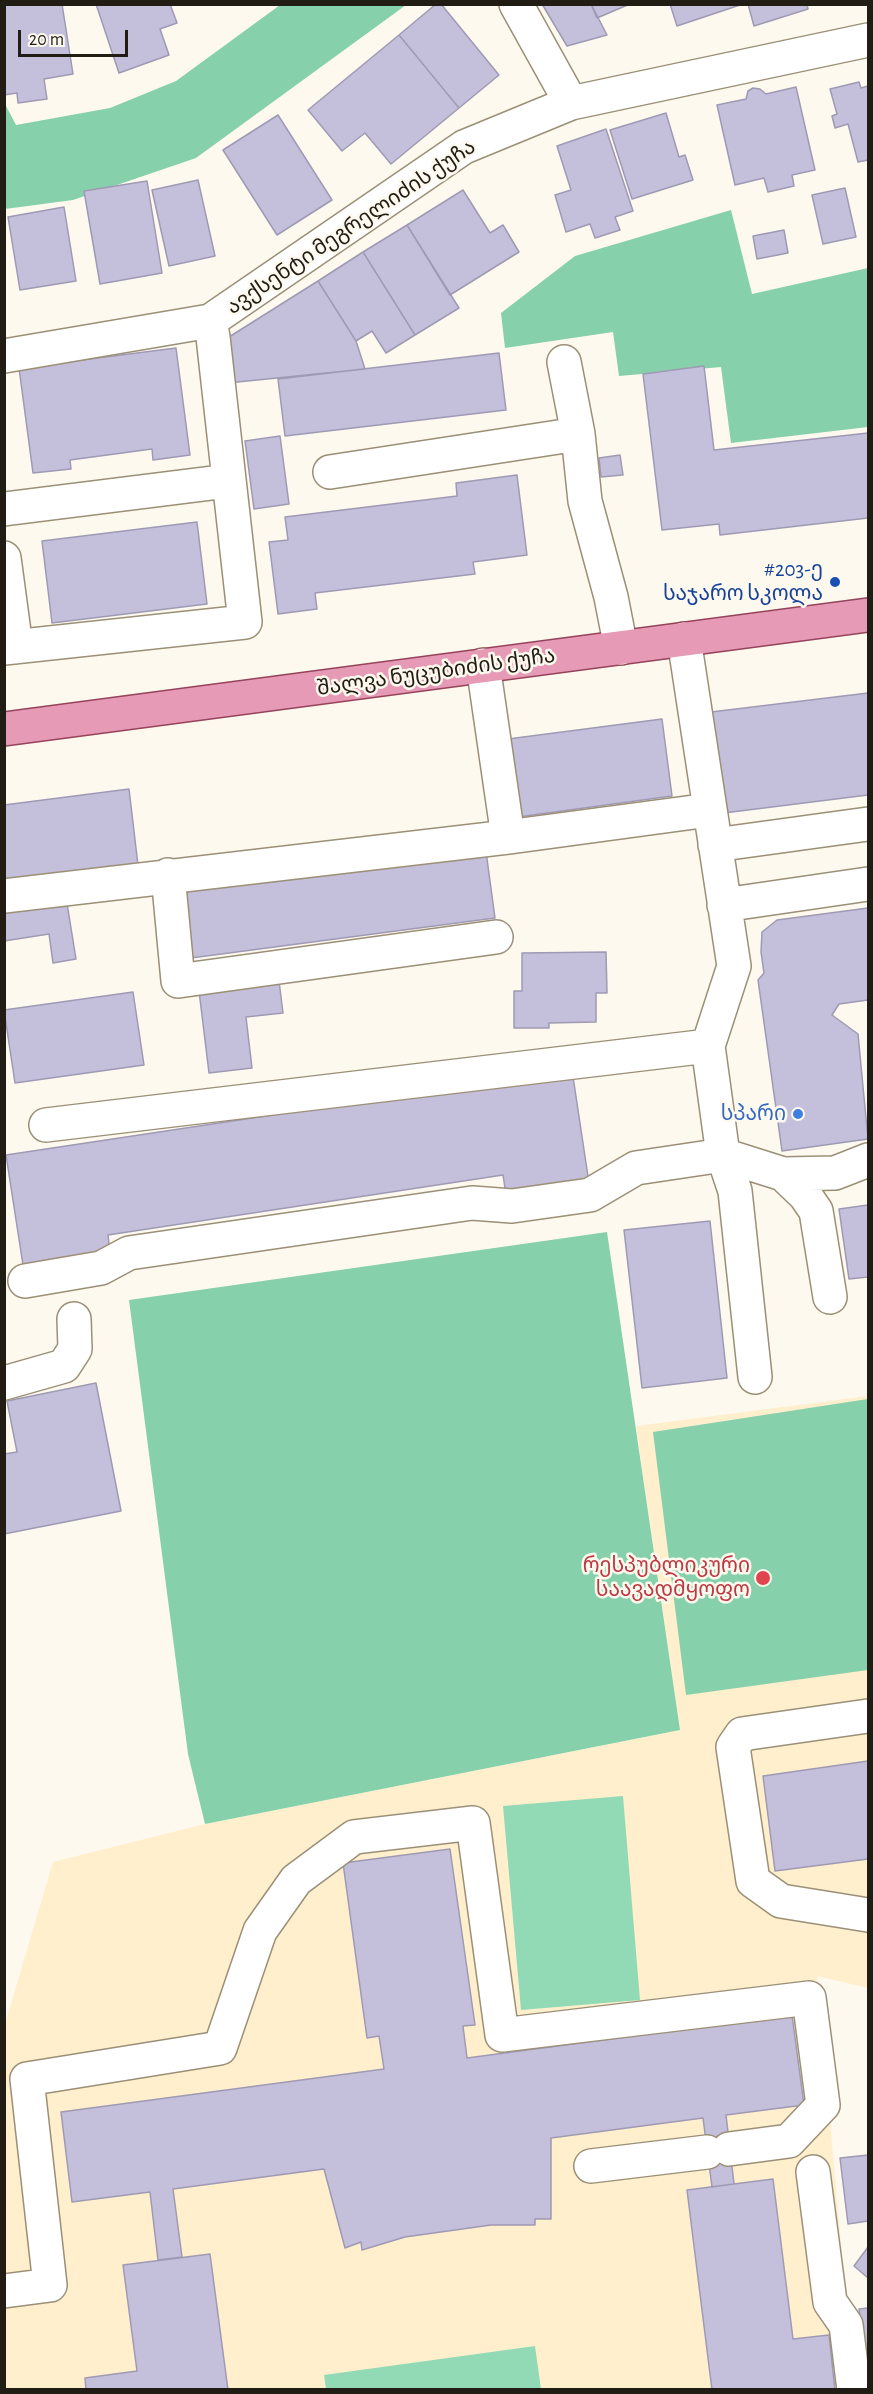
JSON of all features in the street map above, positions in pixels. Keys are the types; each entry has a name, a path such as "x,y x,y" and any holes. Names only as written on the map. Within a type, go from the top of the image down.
{"main road":[{"name":"შალვა ნუცუბიძის ქუჩა","path":"4,729 868,615"}],"street":[{"path":"516,4 571,104"},
{"name":"ავქსენტი მეგრელიძის ქუჩა","path":"4,356 210,321 464,147 571,104 868,40"},
{"path":"4,558 10,648 245,622 210,321"},
{"path":"564,362 578,434 585,501 611,597 621,648"},
{"path":"330,472 578,434"},
{"path":"4,509 228,481"},
{"path":"684,639 734,966 708,1046 723,1155 735,1191 755,1377"},
{"path":"483,665 508,837"},
{"path":"4,896 508,837 709,810"},
{"path":"714,845 868,824"},
{"path":"168,876 178,981 496,937"},
{"path":"724,905 868,885"},
{"path":"46,1125 708,1046"},
{"path":"25,1281 101,1268 129,1253 472,1203 512,1206 590,1195 636,1168 723,1155 783,1174 836,1173 868,1160"},
{"path":"783,1174 805,1195 816,1211 830,1298"},
{"path":"4,1383 64,1366 75,1349 74,1319"},
{"path":"868,1716 742,1734 733,1747 753,1881 781,1901 868,1915"},
{"path":"4,2291 50,2285 27,2079 220,2048 260,1931 296,1880 354,1837 473,1823 502,2035 809,1998 823,2104 789,2141 591,2166"},
{"path":"813,2172 830,2302 846,2325 856,2390 868,2388"}],"shaded area":[{"path":"868,1396 868,1988 817,1976 854,2389 5,2390 5,2024 53,1862 205,1824 680,1730 636,1426"}],"green space":[{"path":"280,5 406,5 196,158 73,200 5,209 4,102 16,125 110,108 176,81"},
{"path":"731,210 752,294 868,268 868,427 731,443 721,367 619,376 613,332 505,348 501,313 575,256"},
{"path":"607,1232 680,1730 205,1824 188,1754 129,1300"},
{"path":"868,1399 868,1670 686,1695 653,1432"},
{"path":"623,1796 640,2000 521,2010 503,1806"},
{"path":"535,2346 541,2389 326,2389 324,2375"}],"building":[{"path":"4,4 62,4 73,74 44,79 47,99 18,103 17,93 4,95"},
{"path":"96,4 170,4 177,23 160,29 169,55 119,73"},
{"path":"436,4 441,4 499,75 459,108 399,35"},
{"path":"542,4 591,4 607,35 567,46"},
{"path":"591,4 630,4 597,18"},
{"path":"670,4 743,4 677,26"},
{"path":"748,4 807,4 808,9 754,26"},
{"path":"399,35 459,108 391,164 365,133 342,151 308,110"},
{"path":"859,82 861,88 868,86 868,160 858,162 848,124 835,128 832,116 837,114 830,89"},
{"path":"796,87 815,170 792,175 794,186 768,192 764,178 735,185 717,105 746,99 748,91 753,88 760,89 766,94"},
{"path":"666,113 679,157 685,155 693,180 632,199 610,130"},
{"path":"278,115 332,200 277,235 223,150"},
{"path":"606,129 633,211 615,217 620,230 595,238 590,224 566,232 555,195 571,190 557,146"},
{"path":"198,180 215,256 169,266 152,190"},
{"path":"147,181 162,273 100,284 84,191"},
{"path":"845,188 856,237 823,244 812,195"},
{"path":"463,190 490,233 503,225 519,252 450,295 407,225"},
{"path":"64,207 76,281 20,290 8,217"},
{"path":"407,225 459,308 415,335 363,252"},
{"path":"784,230 788,253 757,259 753,236"},
{"path":"363,252 415,335 386,353 372,331 356,341 318,281"},
{"path":"318,281 356,341 365,369 228,383 221,342"},
{"path":"176,348 190,455 153,460 152,449 70,460 71,469 33,473 19,368"},
{"path":"499,353 506,410 285,436 278,379"},
{"path":"704,366 714,450 868,433 868,518 720,535 719,524 662,530 643,374"},
{"path":"280,436 289,504 254,509 245,441"},
{"path":"620,455 623,475 601,477 599,458"},
{"path":"517,475 527,555 473,562 475,574 315,593 317,609 278,614 269,542 288,540 285,517 457,496 456,483"},
{"path":"197,522 207,604 52,623 42,541"},
{"path":"868,693 868,795 724,813 711,712"},
{"path":"662,719 672,796 518,817 508,739"},
{"path":"129,789 138,865 4,883 4,805"},
{"path":"485,844 495,918 191,958 181,885"},
{"path":"66,897 76,959 53,963 49,934 4,941 4,907"},
{"path":"868,908 868,1000 839,1004 832,1015 858,1034 868,1139 782,1151 758,980 764,973 761,952 762,932 777,920"},
{"path":"606,952 607,993 596,993 596,1022 549,1023 549,1028 514,1028 514,991 522,991 522,953"},
{"path":"279,981 283,1013 246,1017 252,1068 209,1073 199,991"},
{"path":"133,992 144,1065 15,1083 4,1010"},
{"path":"572,1070 589,1183 506,1195 503,1175 108,1235 110,1252 23,1265 6,1155"},
{"path":"868,1205 868,1277 849,1279 839,1209"},
{"path":"710,1221 727,1378 642,1388 624,1230"},
{"path":"96,1383 121,1511 4,1534 4,1454 17,1452 7,1401"},
{"path":"868,1761 868,1859 775,1871 763,1776"},
{"path":"450,1849 475,2025 463,2026 467,2058 792,2015 804,2105 726,2115 734,2184 712,2187 703,2118 551,2138 551,2219 535,2219 535,2225 491,2225 405,2237 362,2250 361,2242 345,2248 324,2169 173,2189 182,2257 158,2260 150,2192 72,2202 61,2112 384,2069 379,2036 367,2038 343,1863"},
{"path":"868,2155 868,2221 848,2224 840,2158"},
{"path":"773,2179 793,2339 829,2335 835,2390 712,2390 687,2190"},
{"path":"868,2247 868,2278 854,2266"},
{"path":"210,2254 228,2390 86,2390 85,2378 137,2371 123,2265"},
{"path":"868,2308 868,2375 859,2309"}],"place":[{"name":"#203-ე საჯარო სკოლა","path":"835,582"},
{"name":"სპარი","path":"798,1114"},
{"name":"რესპუბლიკური საავადმყოფო","path":"763,1578"}]}
